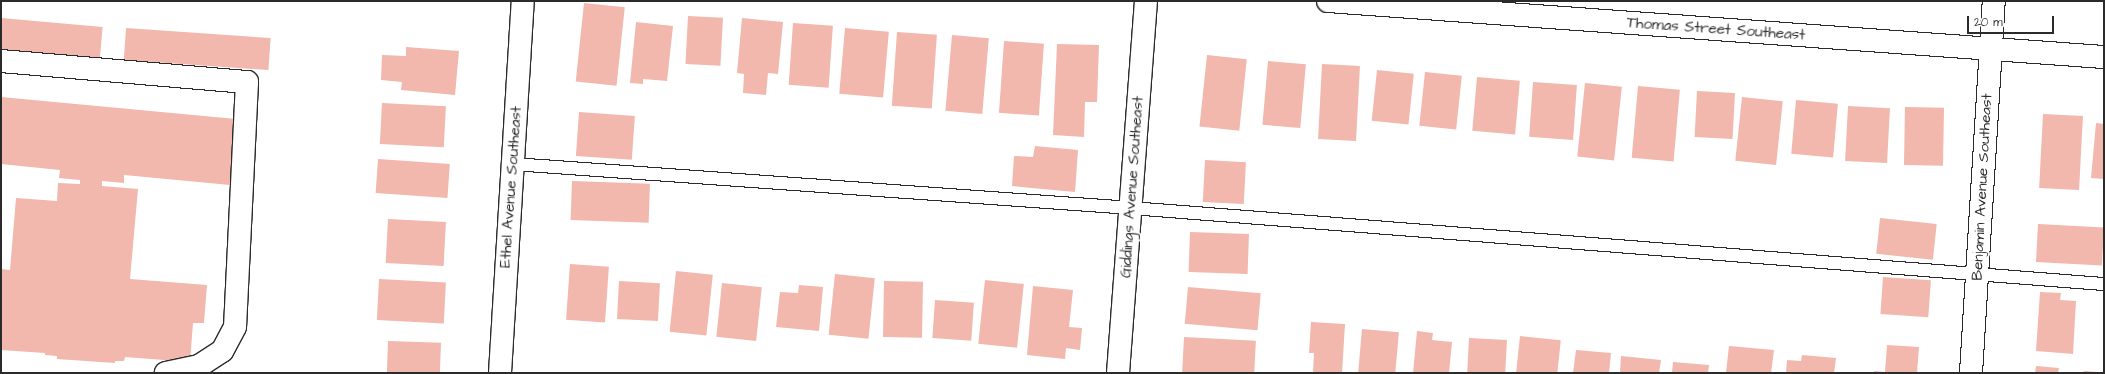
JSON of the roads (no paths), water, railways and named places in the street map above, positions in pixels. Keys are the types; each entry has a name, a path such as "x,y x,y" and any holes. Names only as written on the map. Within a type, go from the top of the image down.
{"street":[{"name":"Ethel Avenue Southeast","path":"500,373 523,1"},
{"name":"Giddings Avenue Southeast","path":"1118,373 1146,1"},
{"name":"Thomas Street Southeast","path":"1328,1 1410,4 2104,57"},
{"name":"Benjamin Avenue Southeast","path":"1971,373 1994,1"},
{"path":"1,61 247,82 235,327 222,351 199,366 166,373"}],"lane":[{"path":"513,164 1130,208 2104,284"}]}
